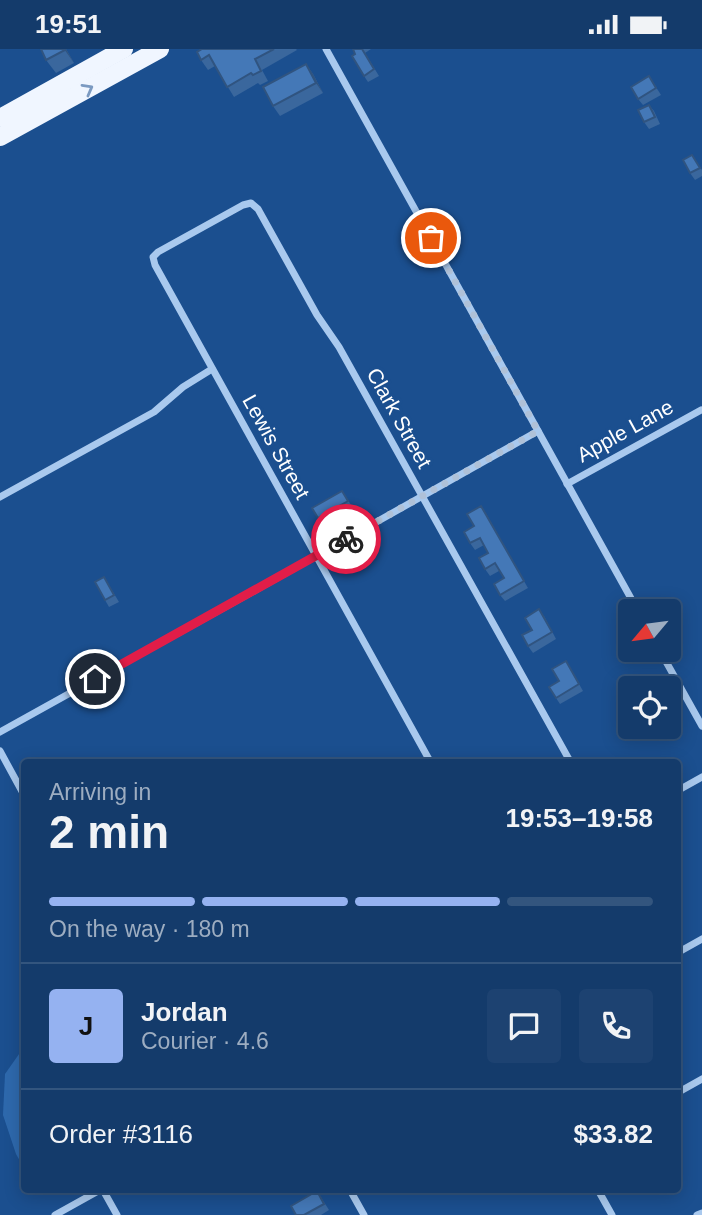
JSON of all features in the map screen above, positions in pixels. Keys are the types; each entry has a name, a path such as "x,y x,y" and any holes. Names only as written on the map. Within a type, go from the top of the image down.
{"main road":[{"path":"0,118 124,49"},
{"path":"0,137 160,49"}],"street":[{"path":"326,49 631,599"},
{"name":"Clark Street","path":"153,257 243,205 251,204 258,209 319,320 337,343 569,759"},
{"name":"Lewis Street","path":"153,257 212,369 429,759"},
{"path":"0,497 154,412 183,387 212,369"},
{"name":"Apple Lane","path":"567,484 701,409"},
{"path":"0,731 538,431"},
{"path":"666,662 702,726"},
{"path":"0,751 21,790"},
{"path":"681,789 702,777"},
{"path":"681,951 702,939"},
{"path":"681,1091 702,1079"},
{"path":"55,1215 96,1193"},
{"path":"104,1193 117,1215"},
{"path":"352,1193 364,1215"},
{"path":"600,1193 612,1215"}],"shaded area":[{"path":"21,1051 21,1163 3,1115 5,1074"}],"building":[{"path":"41,49 64,49 65,50 46,60"},
{"path":"202,49 274,49 255,59 261,71 253,75 251,73 227,87 209,55 201,60 197,52"},
{"path":"353,49 362,49 374,69 364,76 352,56 355,54"},
{"path":"306,64 316,83 273,106 263,87"},
{"path":"649,76 656,88 638,99 631,87"},
{"path":"649,105 655,117 644,122 638,110"},
{"path":"692,155 700,168 690,173 683,160"},
{"path":"342,491 348,501 318,518 312,508"},
{"path":"481,506 524,581 500,595 494,584 504,578 495,563 485,569 479,558 488,553 480,538 470,543 464,532 474,526 467,514"},
{"path":"104,577 114,595 105,600 95,582"},
{"path":"539,609 552,632 528,646 522,635 532,630 525,618"},
{"path":"566,661 579,684 556,698 549,687 559,681 552,669"},
{"path":"314,1193 318,1193 324,1204 304,1215 296,1215 291,1206"}],"way so far":[{"path":"346,539 538,431 431,238"}],"route":[{"path":"95,679 346,539"}]}
